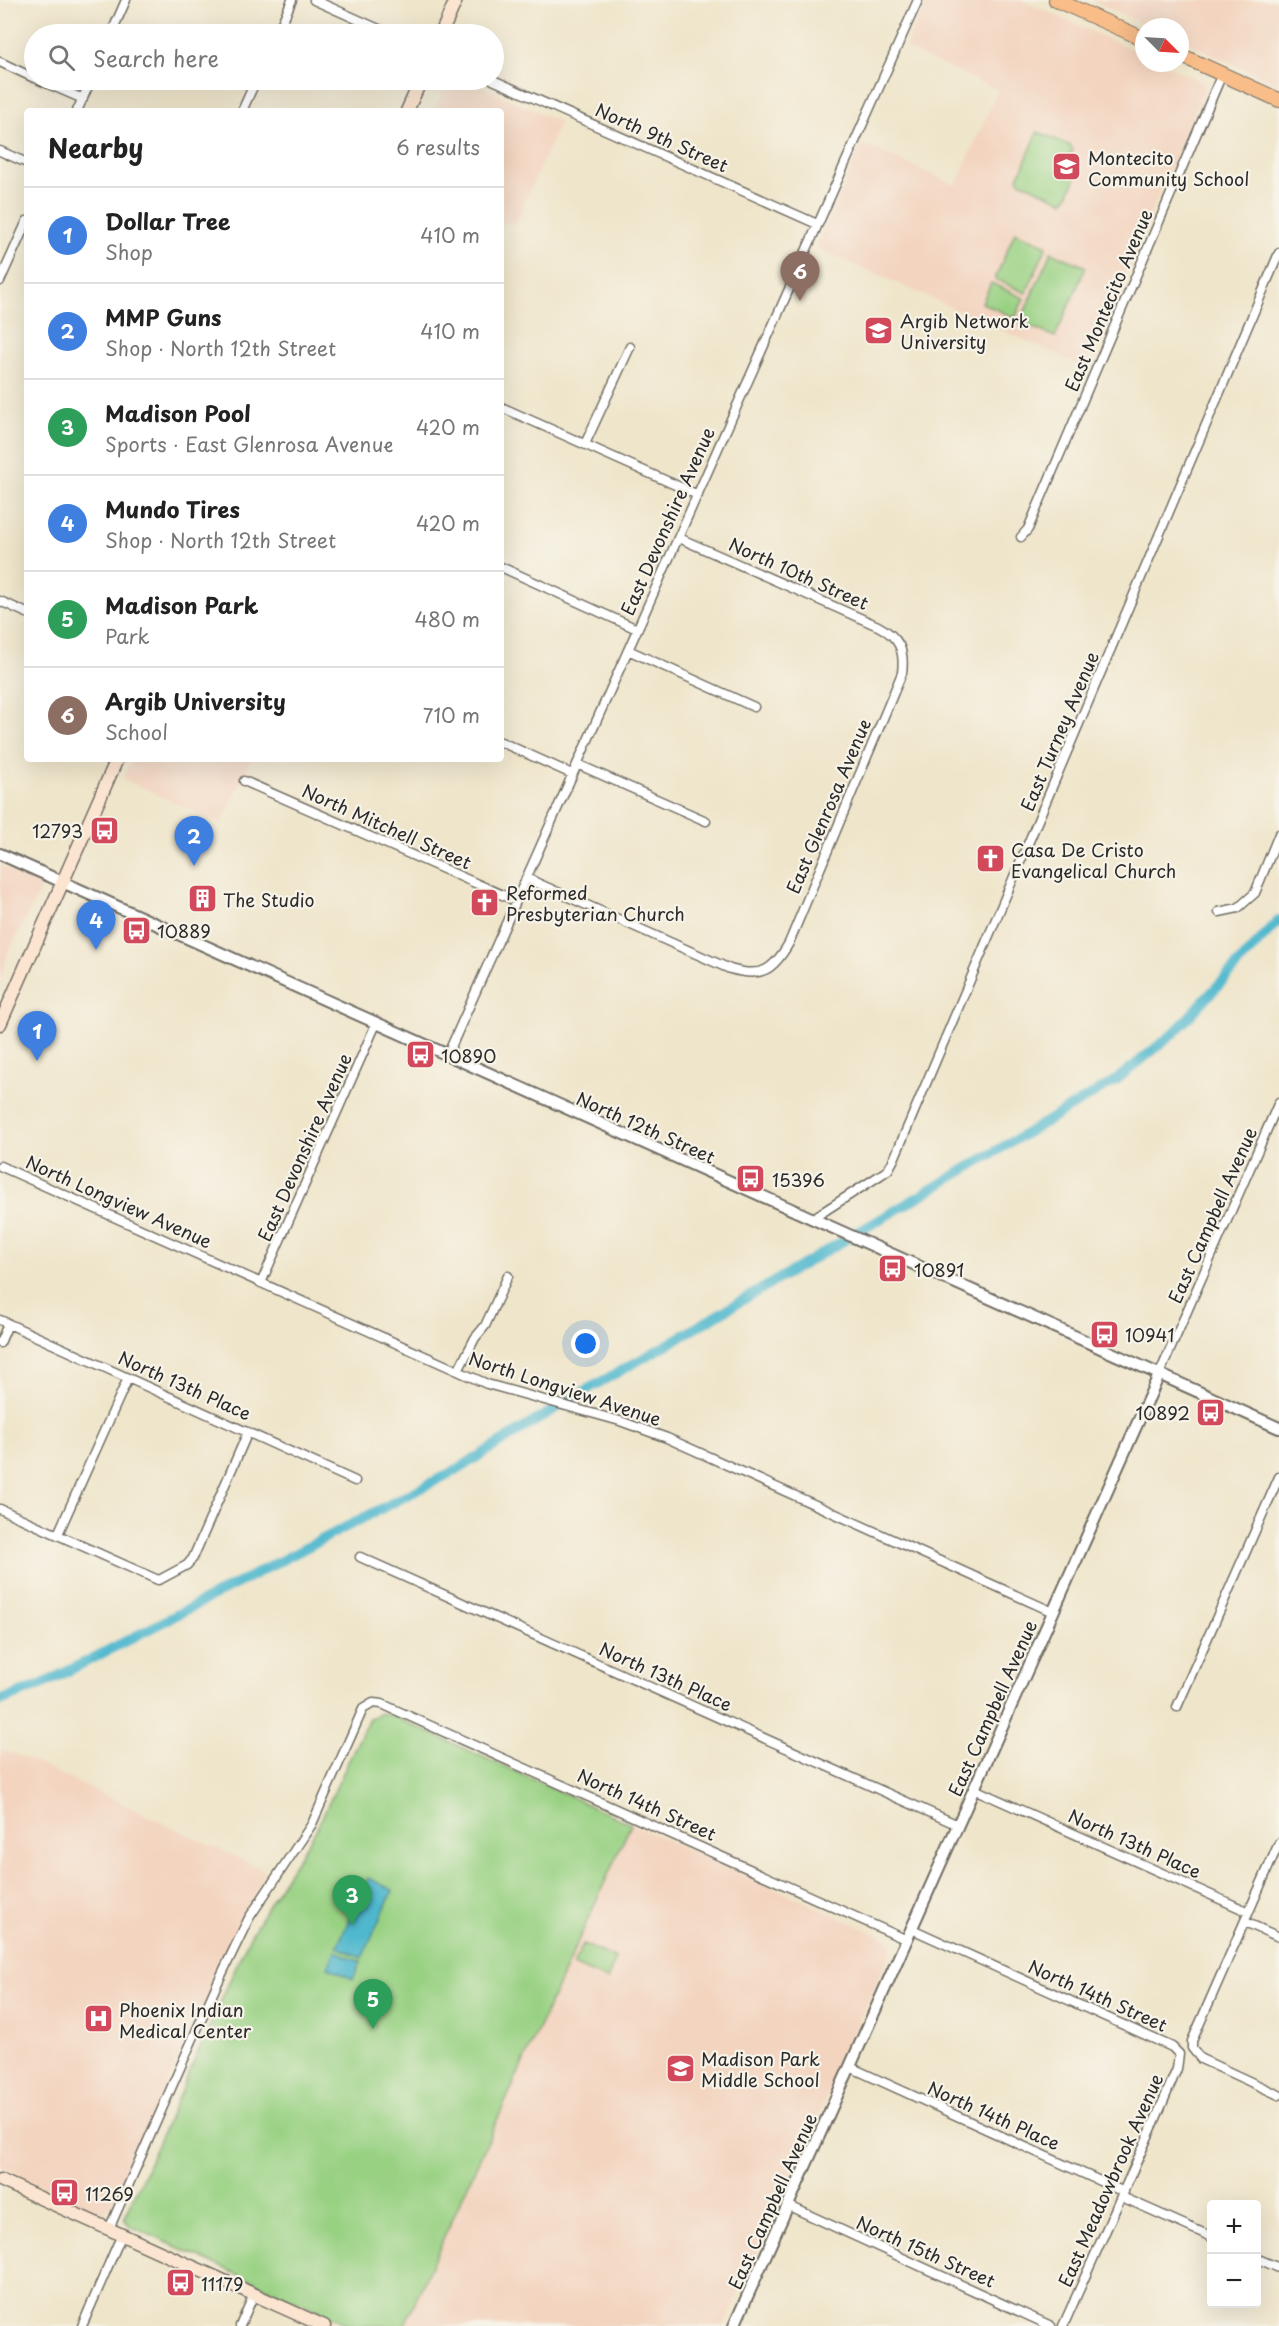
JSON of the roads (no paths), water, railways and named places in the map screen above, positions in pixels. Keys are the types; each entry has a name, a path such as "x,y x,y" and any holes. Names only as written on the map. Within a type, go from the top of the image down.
{"main road":[{"path":"445,24 456,0"},
{"path":"1056,0 1135,35"},
{"path":"1189,59 1279,100"},
{"path":"408,108 416,90"},
{"path":"0,1024 116,762"},
{"path":"0,2180 324,2326"}],"street":[{"path":"115,24 126,0"},
{"path":"281,24 292,0"},
{"path":"314,0 368,24"},
{"name":"East Devonshire Avenue","path":"447,1056 918,0"},
{"path":"0,62 24,73"},
{"name":"East Montecito Avenue","path":"1021,537 1028,529 1222,74"},
{"name":"North 9th Street","path":"504,85 817,224"},
{"path":"62,90 82,99"},
{"path":"78,108 86,90"},
{"path":"243,108 251,90"},
{"path":"0,151 24,162"},
{"path":"0,281 24,227"},
{"name":"East Turney Avenue","path":"812,1219 888,1170 894,1159 1279,254"},
{"path":"585,444 630,347"},
{"path":"504,408 698,495"},
{"name":"North 10th Street","path":"679,538 878,626 894,637 901,646"},
{"path":"504,568 637,629"},
{"path":"0,601 24,612"},
{"name":"East Glenrosa Avenue","path":"526,878 730,969 755,974 765,971 782,956 789,944 902,673 901,646"},
{"path":"627,650 754,707"},
{"path":"504,743 572,774"},
{"path":"577,764 706,821"},
{"name":"North Mitchell Street","path":"243,781 516,901"},
{"path":"1219,912 1238,908 1255,892 1279,834"},
{"name":"North 12th Street","path":"0,854 1279,1428"},
{"name":"East Devonshire Avenue","path":"261,1283 376,1024"},
{"name":"East Campbell Avenue","path":"734,2326 1279,1102"},
{"name":"North Longview Avenue","path":"0,1166 487,1384 578,1409 667,1438 1053,1612"},
{"path":"458,1371 475,1338 485,1326 508,1276"},
{"path":"0,1343 4,1322"},
{"name":"North 13th Place","path":"4,1322 355,1481"},
{"path":"58,1534 128,1378"},
{"path":"0,1509 158,1580 187,1565 193,1558 248,1432"},
{"path":"1177,1707 1279,1477"},
{"name":"North 13th Place","path":"360,1557 958,1825"},
{"name":"North 14th Street","path":"109,2229 249,1918 312,1824 363,1710 373,1704 382,1704 403,1713 907,1940"},
{"name":"North 13th Place","path":"974,1790 1249,1912"},
{"path":"1279,1843 1192,2041 1192,2048 1201,2059 1279,2095"},
{"path":"1245,1922 1279,1937"},
{"name":"North 14th Street","path":"912,1929 1173,2047"},
{"name":"East Meadowbrook Avenue","path":"1064,2326 1177,2068 1179,2054 1173,2047"},
{"name":"North 14th Place","path":"850,2067 1207,2235"},
{"name":"North 15th Street","path":"787,2205 1051,2326"},
{"path":"82,2326 122,2234"},
{"path":"1261,2260 1279,2268"},
{"path":"240,2326 254,2294"}],"water":[{"path":"368,1878 393,1890 362,1958 337,1947"},
{"path":"335,1951 361,1962 353,1979 328,1967"}],"waterway":[{"path":"0,1701 41,1685 456,1470 579,1394 1115,1081 1173,1034 1279,920"}],"place":[{"name":"Montecito Community School","path":"1067,167"},
{"name":"Argib University","path":"800,301"},
{"name":"Argib Network University","path":"879,330"},
{"name":"12793","path":"104,830"},
{"name":"Casa De Cristo Evangelical Church","path":"990,859"},
{"name":"MMP Guns","path":"194,866"},
{"name":"The Studio","path":"202,899"},
{"name":"Reformed Presbyterian Church","path":"485,902"},
{"name":"10889","path":"136,930"},
{"name":"Mundo Tires","path":"96,950"},
{"name":"10890","path":"420,1055"},
{"name":"Dollar Tree","path":"37,1061"},
{"name":"15396","path":"751,1179"},
{"name":"10891","path":"893,1269"},
{"name":"10941","path":"1104,1334"},
{"name":"10892","path":"1211,1412"},
{"name":"Madison Pool","path":"352,1925"},
{"name":"Phoenix Indian Medical Center","path":"98,2019"},
{"name":"Madison Park","path":"373,2029"},
{"name":"Madison Park Middle School","path":"680,2068"},
{"name":"11269","path":"64,2193"},
{"name":"11179","path":"180,2283"}]}
